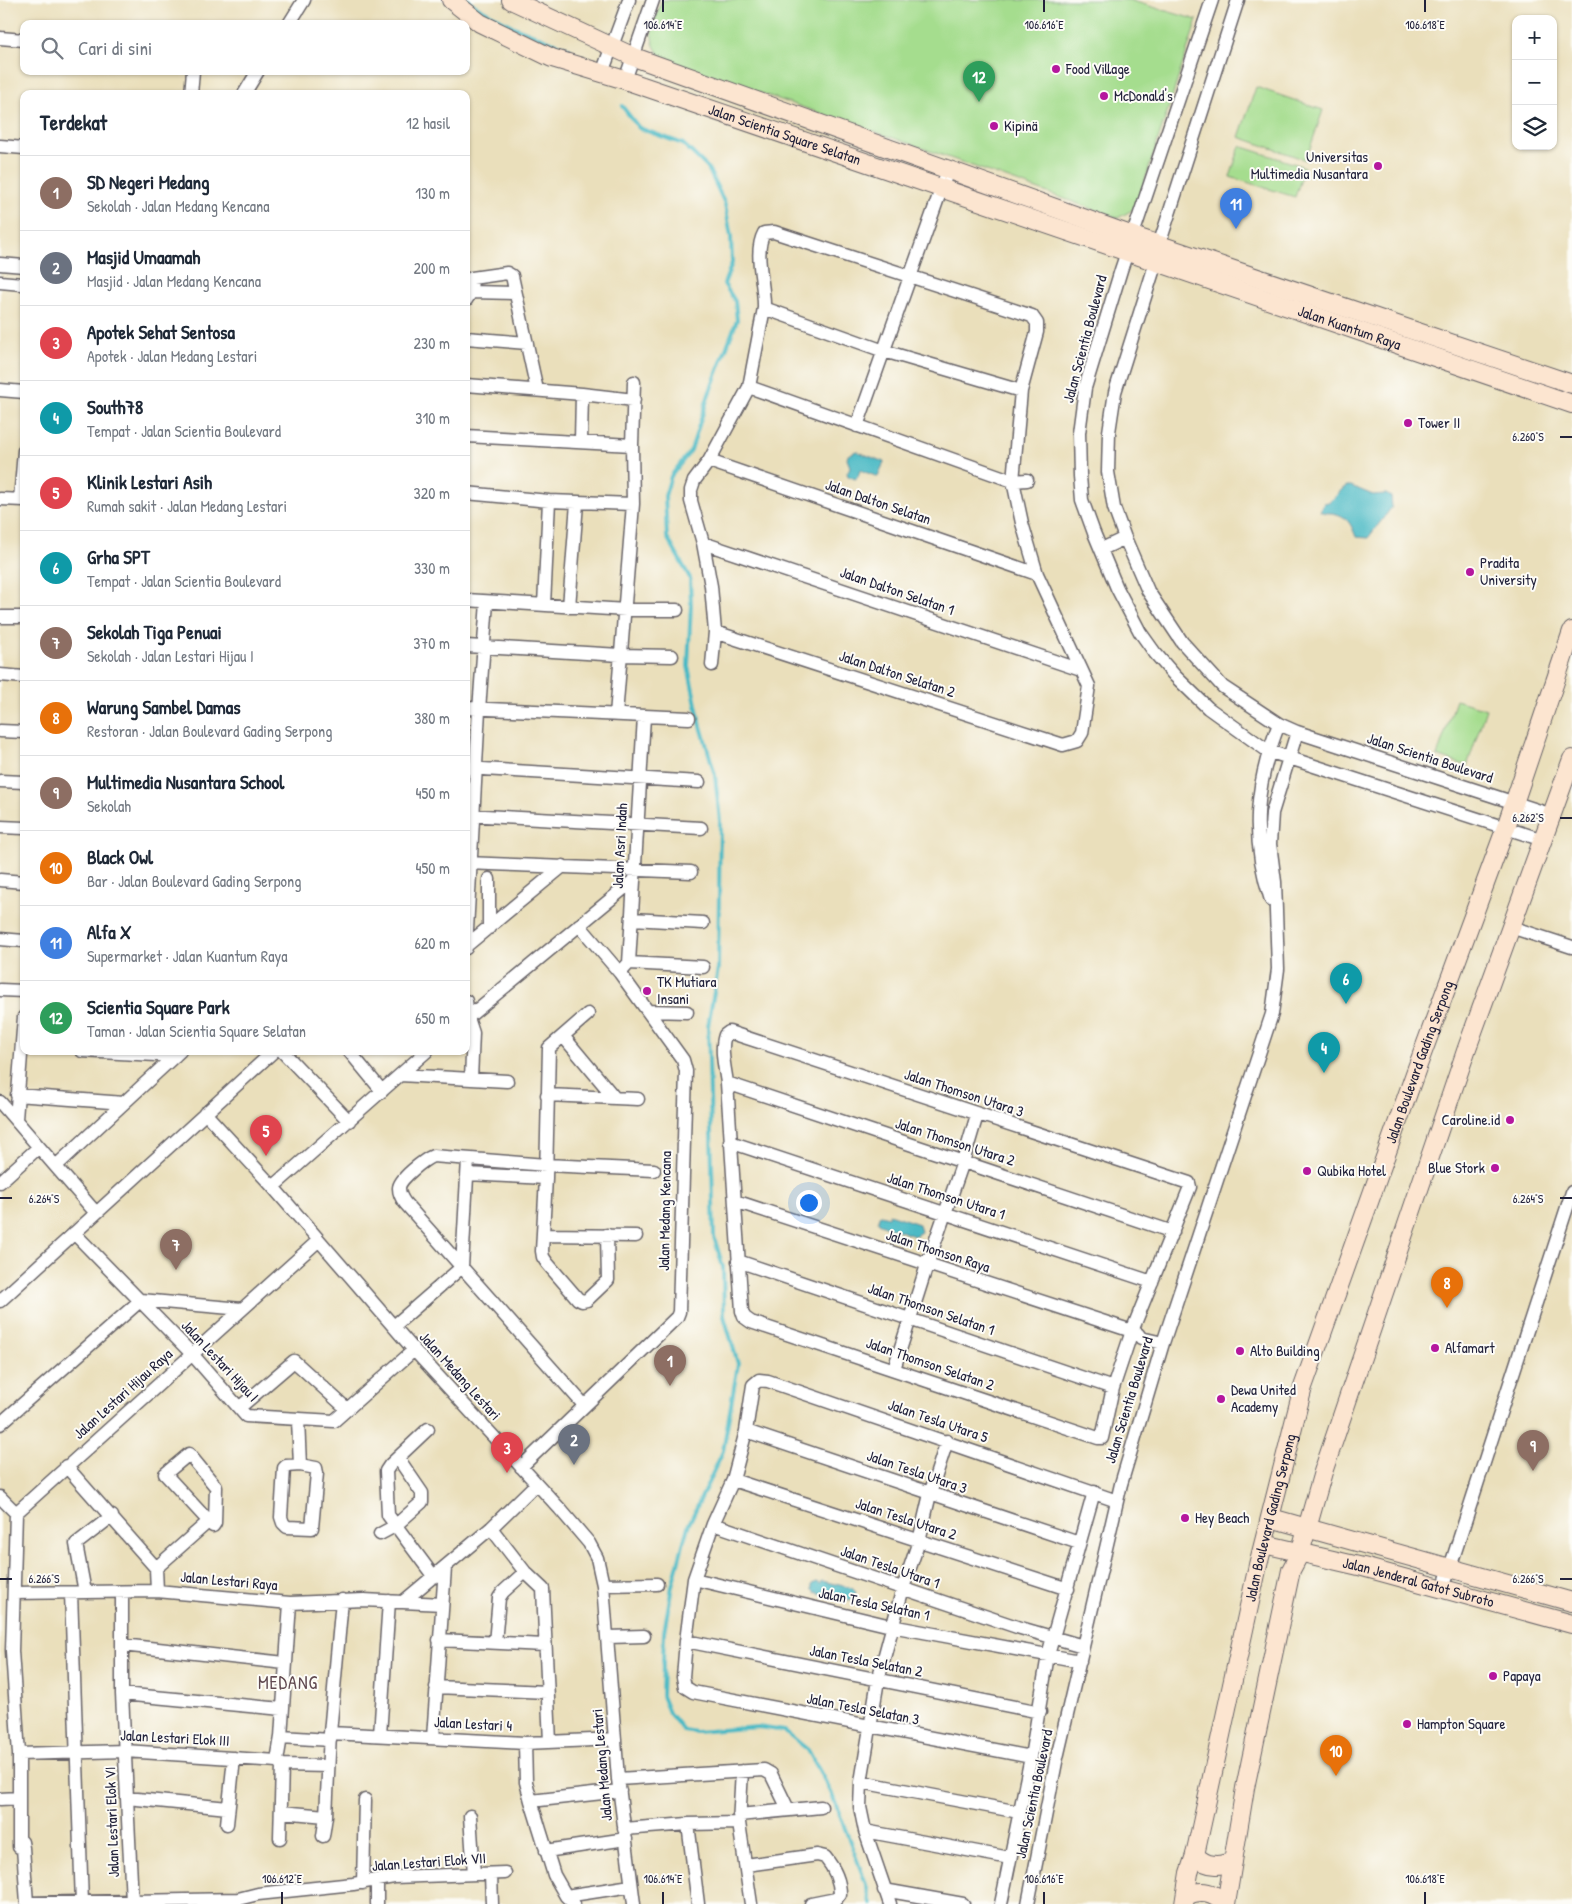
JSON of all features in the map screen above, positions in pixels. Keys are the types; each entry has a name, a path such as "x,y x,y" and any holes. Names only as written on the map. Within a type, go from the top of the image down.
{"street":[{"path":"292,20 304,0"},
{"name":"Jalan Scientia Square Selatan","path":"451,0 480,23 552,58 624,80 942,189 1130,244"},
{"name":"Jalan Scientia Square Selatan","path":"511,0 634,57 948,170 1130,244"},
{"path":"602,73 629,0"},
{"path":"624,80 634,57 653,0"},
{"name":"Jalan Scientia Boulevard","path":"1212,0 1130,244 1086,388 1079,433 1082,500 1094,533 1117,588 1140,632 1160,658 1175,676 1208,708 1268,752 1543,840"},
{"name":"Jalan Scientia Boulevard","path":"1238,0 1157,253 1115,392 1108,432 1108,472 1114,508 1124,538 1148,591 1182,642 1223,687 1279,724 1297,732 1552,815"},
{"path":"0,38 20,40"},
{"path":"191,90 193,75"},
{"path":"246,90 256,75"},
{"path":"0,146 20,148"},
{"path":"857,426 948,170"},
{"path":"712,665 715,632 711,586 703,543 691,501 691,490 694,481 709,461 749,387 764,308 760,242 764,233 774,232 1032,316 1037,322 1037,332 1021,391 1013,481 1022,523 1037,574 1081,670"},
{"name":"Jalan Kuantum Raya","path":"1130,244 1572,384"},
{"name":"Jalan Kuantum Raya","path":"1157,253 1572,404"},
{"path":"0,264 20,266"},
{"path":"470,288 471,281 476,276 507,273 512,276 537,390"},
{"path":"0,282 20,285"},
{"path":"470,296 515,293"},
{"path":"764,308 884,352 1021,391"},
{"path":"470,338 527,343"},
{"path":"616,716 634,504 632,445 634,382"},
{"path":"470,385 634,400"},
{"path":"749,387 1013,481 1027,480"},
{"path":"0,390 20,392"},
{"path":"581,441 582,394"},
{"path":"470,436 632,445"},
{"name":"Jalan Dalton Selatan","path":"709,461 1037,574"},
{"path":"470,493 549,501 634,504"},
{"path":"0,499 20,500"},
{"path":"544,605 549,501"},
{"path":"569,607 577,502"},
{"path":"1102,549 1124,538"},
{"name":"Jalan Dalton Selatan 1","path":"703,543 1081,670"},
{"path":"470,600 626,610 677,610"},
{"path":"470,799 485,647 487,602"},
{"path":"0,617 20,617"},
{"name":"Jalan Boulevard Gading Serpong","path":"1185,1900 1189,1873 1195,1855 1236,1665 1303,1387 1418,1065 1506,827 1572,631"},
{"name":"Jalan Dalton Selatan 2","path":"715,632 1063,745 1077,741 1082,733 1088,686 1087,679 1081,670"},
{"path":"470,646 620,655 672,656"},
{"path":"0,675 20,677"},
{"path":"470,707 480,703 616,716 689,718"},
{"name":"Jalan Asri Indah","path":"629,963 636,824 643,778 644,717"},
{"name":"Jalan Scientia Boulevard","path":"1275,912 1265,882 1258,845 1257,811 1268,752 1279,724"},
{"path":"0,731 20,732"},
{"name":"Jalan Scientia Boulevard","path":"1028,1904 1056,1762 1117,1501 1158,1341 1272,1014 1278,975 1275,882 1270,844 1272,813 1297,732"},
{"path":"1225,1904 1245,1788 1291,1570 1300,1553 1322,1472 1462,1065 1572,759"},
{"path":"472,768 699,782"},
{"path":"0,781 20,782"},
{"path":"470,815 701,828"},
{"path":"0,827 20,828"},
{"path":"470,864 563,866 634,872 691,872"},
{"path":"470,944 563,866"},
{"path":"470,1016 579,925 634,872"},
{"path":"489,878 489,928"},
{"path":"0,880 20,882"},
{"path":"632,919 703,922"},
{"name":"Jalan Medang Kencana","path":"520,1467 677,1317 679,1312 686,1071 683,1060 648,1011 620,973 579,925"},
{"path":"1511,927 1572,947"},
{"path":"0,939 20,940"},
{"path":"620,973 629,963 703,967"},
{"path":"0,990 20,991"},
{"path":"648,1011 687,1012"},
{"path":"588,1014 549,1048 543,1235 543,1257 578,1299 582,1301 587,1300 608,1280 607,1235"},
{"path":"470,1027 472,1033 471,1079"},
{"name":"Jalan Thomson Utara 3","path":"727,1082 723,1039 725,1035 732,1033 977,1115 1188,1182 1190,1187 1173,1232"},
{"path":"563,1036 614,1097"},
{"path":"16,1119 21,1055"},
{"path":"56,1166 177,1055"},
{"path":"0,1301 270,1055"},
{"path":"286,1055 349,1121"},
{"path":"352,1055 382,1091"},
{"path":"273,1187 400,1075 419,1055"},
{"path":"400,1075 507,1081"},
{"path":"727,1082 738,1261"},
{"name":"Jalan Thomson Utara 2","path":"727,1082 1173,1232"},
{"path":"547,1094 638,1099"},
{"path":"17,1095 124,1104"},
{"path":"0,1102 96,1213"},
{"name":"Jalan Medang Lestari","path":"205,1113 273,1187 414,1350 560,1509 598,1558 603,1585 608,1637 619,1785 634,1904"},
{"path":"894,1369 977,1115"},
{"name":"Jalan Thomson Utara 1","path":"730,1142 1152,1282"},
{"path":"0,1182 39,1147"},
{"path":"584,1405 405,1203 398,1190 400,1183 427,1158 433,1156 546,1165 654,1170"},
{"path":"394,1326 462,1267 468,1159"},
{"path":"468,1174 546,1178"},
{"path":"1444,1589 1449,1568 1572,1192"},
{"name":"Jalan Thomson Raya","path":"734,1201 1135,1333 1151,1335 1158,1341"},
{"path":"1113,1388 1135,1333 1152,1282 1173,1232"},
{"name":"Jalan Lestari Hijau I","path":"74,1233 192,1354 246,1416 333,1422 414,1350"},
{"path":"543,1235 636,1236"},
{"name":"Jalan Lestari Hijau Raya","path":"16,1513 319,1240"},
{"name":"Jalan Thomson Selatan 1","path":"738,1261 1113,1388"},
{"name":"Jalan Thomson Selatan 2","path":"738,1261 742,1310 744,1317 751,1322 1098,1438 1102,1438 1103,1435 1113,1388"},
{"path":"0,1424 141,1300 242,1309"},
{"path":"239,1408 294,1361 347,1409"},
{"name":"Jalan Tesla Utara 5","path":"746,1431 753,1385 759,1380 768,1381 1117,1501"},
{"path":"298,1420 300,1465"},
{"path":"428,1429 386,1471 388,1515 434,1577"},
{"path":"686,1641 694,1579 713,1524 733,1480 746,1431"},
{"name":"Jalan Tesla Utara 3","path":"746,1431 1079,1543"},
{"path":"890,1904 865,1831 860,1807 861,1782 878,1680 903,1588 920,1541 930,1494 947,1441"},
{"path":"188,1454 216,1487 215,1523 211,1526 208,1522 165,1474 188,1454"},
{"path":"380,1534 395,1526 422,1502 422,1493 398,1458"},
{"path":"300,1465 312,1466 316,1468 317,1473 312,1528 286,1527 282,1523 284,1468 286,1466 300,1465"},
{"path":"66,1466 156,1568 157,1591"},
{"name":"Jalan Tesla Utara 2","path":"733,1480 1068,1590"},
{"path":"404,1602 491,1528 536,1484"},
{"path":"1001,1904 1040,1712 1048,1655 1055,1638 1079,1543 1096,1493"},
{"path":"0,1497 16,1513 14,1592 6,1651 19,1754 19,1839 23,1903"},
{"path":"85,1592 76,1544 112,1516"},
{"name":"Jalan Jenderal Gatot Subroto","path":"1271,1518 1572,1602"},
{"path":"156,1568 208,1522"},
{"name":"Jalan Tesla Utara 1","path":"713,1524 1017,1627 1083,1646"},
{"path":"491,1528 526,1572 543,1589 550,1742"},
{"name":"Jalan Jenderal Gatot Subroto","path":"1264,1544 1363,1567 1572,1624"},
{"path":"433,1738 445,1568"},
{"path":"495,1643 499,1598 503,1592 526,1572"},
{"name":"Jalan Tesla Selatan 1","path":"694,1579 892,1626 1080,1661"},
{"path":"603,1585 657,1584"},
{"name":"Jalan Lestari Raya","path":"14,1592 157,1591 290,1603 342,1600 442,1604"},
{"name":"Jalan Lestari Elok VI","path":"122,1592 122,1694 132,1902"},
{"path":"71,1593 82,1903"},
{"path":"323,1836 342,1600"},
{"path":"380,1735 389,1601"},
{"path":"280,1838 282,1709 290,1603"},
{"path":"1011,1648 1017,1627"},
{"path":"608,1637 644,1636"},
{"path":"439,1640 545,1645"},
{"name":"Jalan Tesla Selatan 2","path":"686,1641 1040,1712"},
{"name":"Jalan Tesla Selatan 3","path":"686,1641 683,1677 685,1688 689,1690 1031,1758"},
{"path":"122,1645 285,1662"},
{"path":"436,1687 547,1692"},
{"path":"122,1694 282,1709"},
{"name":"Jalan Lestari 4","path":"281,1737 380,1735 525,1743 615,1739"},
{"path":"525,1743 526,1782 531,1801 554,1875 570,1900 631,1886"},
{"name":"Jalan Lestari Elok III","path":"19,1754 125,1751 328,1766"},
{"path":"227,1824 234,1758"},
{"path":"531,1801 619,1785 742,1771 768,1771 788,1809"},
{"path":"742,1771 739,1819 751,1904"},
{"path":"861,1782 1019,1812"},
{"path":"0,1799 19,1798"},
{"path":"127,1798 228,1808"},
{"path":"363,1883 365,1800"},
{"path":"546,1851 625,1834 688,1824 739,1819 788,1809 821,1807"},
{"path":"281,1812 326,1816"},
{"path":"470,1816 474,1874"},
{"path":"688,1824 698,1904"},
{"path":"865,1831 1010,1858"},
{"path":"746,1865 817,1855 825,1857 832,1866 840,1883 840,1894 836,1899 810,1904"},
{"path":"1195,1855 1201,1861 1212,1865 1224,1865 1233,1861"},
{"name":"Jalan Lestari Elok VII","path":"23,1903 238,1902 258,1894 363,1883 394,1877 505,1873"},
{"path":"491,1874 492,1904"},
{"path":"377,1880 377,1904"},
{"path":"884,1890 963,1904"},
{"path":"1185,1900 1194,1892 1205,1892 1215,1894 1225,1904"}],"green space":[{"path":"662,0 1129,0 1197,20 1136,208 1118,218 908,143 666,61 654,46 652,39 653,25"},
{"path":"1256,87 1323,110 1306,160 1239,137"},
{"path":"1240,146 1305,167 1295,197 1230,177"},
{"path":"1456,700 1486,709 1467,766 1437,756"}],"water":[{"path":"856,451 884,462 878,477 860,470 858,477 855,479 848,476 847,473 850,467 847,459 848,455"},
{"path":"1347,486 1373,495 1386,494 1391,497 1392,507 1368,538 1356,537 1345,518 1337,514 1320,511 1324,503 1334,498"},
{"path":"889,1214 919,1224 921,1232 914,1236 878,1222 879,1216 888,1217"},
{"path":"822,1581 852,1588 856,1592 854,1597 850,1600 814,1592 812,1584 817,1582 821,1584"}],"waterway":[{"path":"468,0 514,27 570,49"},
{"path":"622,106 639,128 683,144 708,168 725,204 731,237 732,263 724,284 735,301 737,320 709,394 691,450 671,476 665,496 667,537 690,578 691,605 688,666 699,719 715,775 720,821 718,969 708,1026 714,1237 723,1267 724,1316 738,1364 723,1451 688,1526 672,1586 664,1632 662,1696 669,1713 683,1730 696,1732 758,1727 785,1731 808,1750 831,1792 865,1881 871,1904"}],"place":[{"name":"Food Village","path":"1056,69"},
{"name":"McDonald's","path":"1104,96"},
{"name":"Scientia Square Park","path":"979,102"},
{"name":"Kipinä","path":"994,126"},
{"name":"Universitas Multimedia Nusantara","path":"1378,166"},
{"name":"Alfa X","path":"1236,229"},
{"name":"Tower II","path":"1408,423"},
{"name":"Pradita University","path":"1470,572"},
{"name":"TK Mutiara Insani","path":"647,991"},
{"name":"Grha SPT","path":"1346,1004"},
{"name":"South78","path":"1324,1073"},
{"name":"Caroline.id","path":"1510,1120"},
{"name":"Klinik Lestari Asih","path":"266,1156"},
{"name":"Blue Stork","path":"1495,1168"},
{"name":"Qubika Hotel","path":"1307,1171"},
{"name":"Sekolah Tiga Penuai","path":"176,1270"},
{"name":"Warung Sambel Damas","path":"1447,1308"},
{"name":"Alfamart","path":"1435,1348"},
{"name":"Alto Building","path":"1240,1351"},
{"name":"SD Negeri Medang","path":"670,1386"},
{"name":"Dewa United Academy","path":"1221,1399"},
{"name":"Masjid Umaamah","path":"574,1465"},
{"name":"Multimedia Nusantara School","path":"1533,1471"},
{"name":"Apotek Sehat Sentosa","path":"507,1473"},
{"name":"Hey Beach","path":"1185,1518"},
{"name":"Papaya","path":"1493,1676"},
{"name":"Hampton Square","path":"1407,1724"},
{"name":"Black Owl","path":"1336,1776"}],"district":[{"name":"MEDANG","path":"288,1683"}]}
